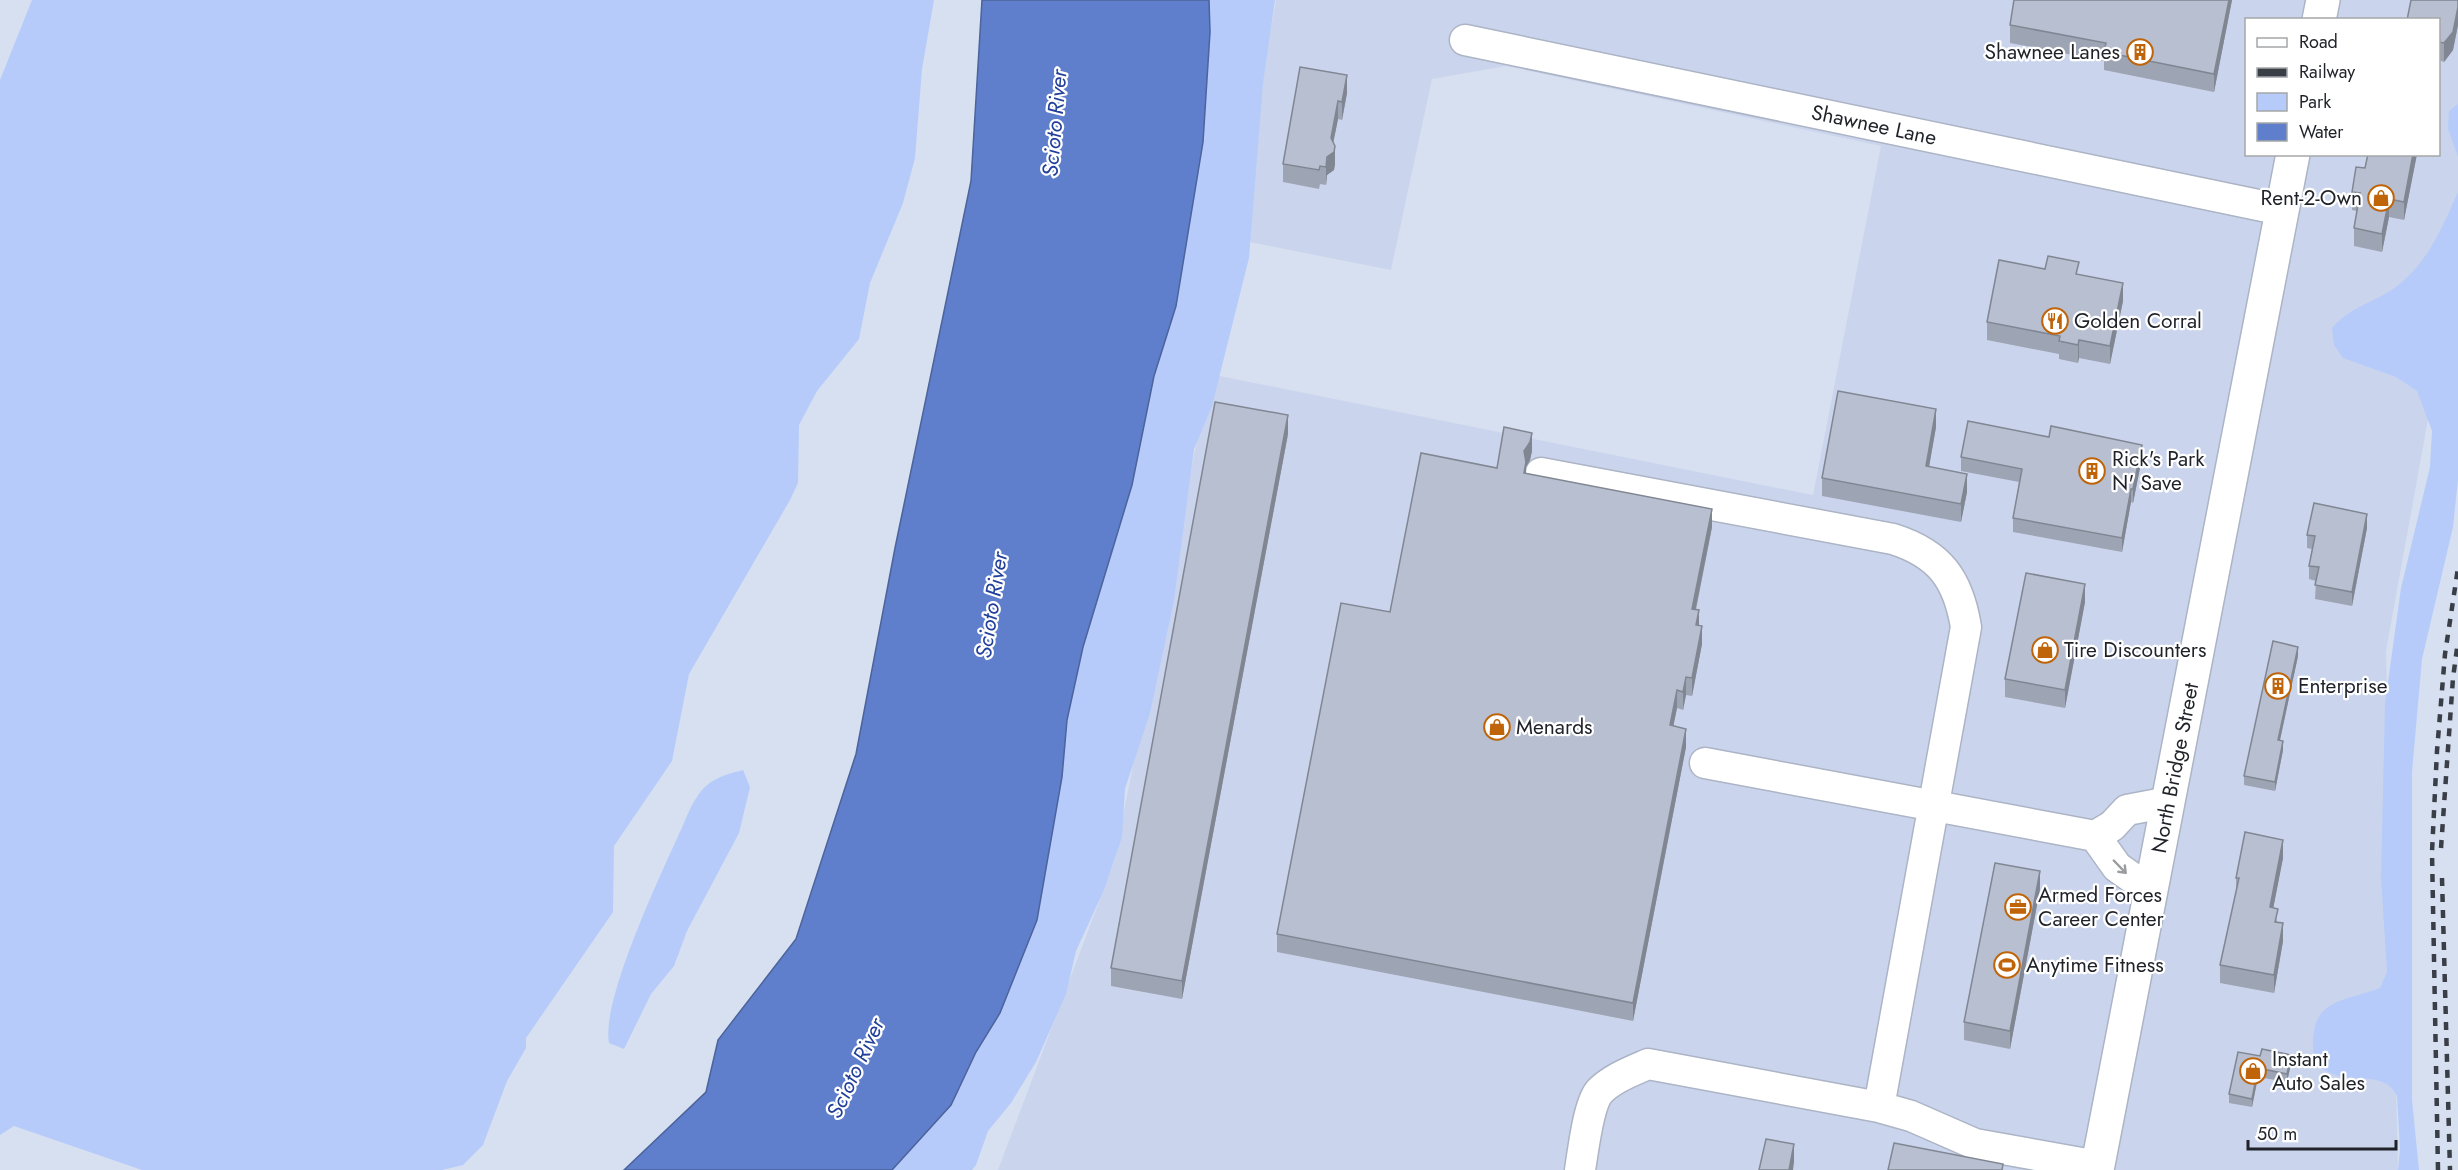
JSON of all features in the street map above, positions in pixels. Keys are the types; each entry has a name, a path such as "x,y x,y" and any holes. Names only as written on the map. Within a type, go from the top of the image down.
{"main road":[{"path":"2319,18 2323,0"},
{"name":"North Bridge Street","path":"2097,1168 2293,156"}],"street":[{"name":"Shawnee Lane","path":"1465,40 2282,210"},
{"path":"1540,472 1893,539 1915,546 1933,559 1948,576 1962,602 1966,627 1879,1107"},
{"path":"1705,763 2095,836 2112,826 2127,810 2169,802"},
{"path":"2095,836 2118,867 2151,891"},
{"path":"1580,1170 1589,1119 1599,1093 1622,1076 1648,1064 1879,1107 1911,1116 1975,1144 2097,1168"}],"shaded area":[{"path":"1276,0 2458,0 2458,254 2386,651 2398,1170 998,1170 1114,862 1210,374 1813,495 1881,146 1506,66 1432,79 1391,270 1234,239"}],"green space":[{"path":"32,0 934,0 922,69 915,158 903,203 870,283 859,339 817,391 799,425 798,483 689,674 672,761 614,846 613,912 526,1038 526,1048 507,1081 483,1145 463,1165 442,1170 142,1170 14,1126 0,1135 0,80"},
{"path":"1209,0 1275,0 1263,83 1249,258 1212,406 1194,449 1174,600 1150,713 1125,789 1122,837 1104,890 1076,951 1066,994 1036,1062 1011,1103 988,1131 976,1165 972,1170 892,1170 951,1105 976,1052 1000,1013 1037,920 1062,777 1067,720 1083,647 1132,485 1154,376 1176,306 1203,142 1210,32"},
{"path":"2458,104 2458,157 2448,129 2449,111"},
{"path":"2458,192 2458,480 2453,527 2422,659 2412,772 2412,1100 2419,1170 2398,1170 2400,1149 2397,1096 2393,1089 2375,1080 2341,1076 2321,1068 2314,1063 2313,1043 2319,1017 2326,1009 2348,998 2380,988 2387,972 2381,878 2385,704 2401,588 2430,467 2432,431 2417,391 2396,377 2343,358 2334,345 2332,328 2349,313 2394,289 2412,273 2435,240"},
{"path":"743,770 750,787 739,833 687,931 674,966 651,994 624,1049 609,1043 609,1024 623,969 646,908 689,810 701,791 711,782"}],"water":[{"name":"Scioto River","path":"982,0 1209,0 1210,32 1203,142 1176,306 1154,376 1132,485 1083,647 1067,720 1062,777 1037,920 1000,1013 976,1052 951,1105 892,1170 624,1170 706,1092 718,1040 796,939 856,754 895,548 971,181"}],"building":[{"name":"Shawnee Lanes","path":"2014,0 2229,0 2214,74 2104,52 2106,43 2010,25"},
{"path":"2411,0 2458,0 2453,32 2444,43 2440,42 2440,18 2407,18"},
{"path":"1300,67 1347,75 1342,102 1338,101 1331,138 1335,146 1334,152 1327,157 1326,167 1320,166 1319,170 1283,164"},
{"name":"Rent-2-Own","path":"2368,156 2413,156 2404,202 2389,199 2382,234 2354,228 2360,193 2352,192 2356,167 2365,168"},
{"name":"Golden Corral","path":"2048,256 2079,262 2076,274 2123,283 2110,346 2079,340 2078,345 2059,341 2060,336 1987,322 1999,260 2045,269"},
{"path":"1838,391 1936,409 1926,466 1967,474 1961,504 1822,478"},
{"path":"1215,402 1288,415 1182,981 1111,968"},
{"path":"1968,421 2049,437 2051,426 2142,445 2122,538 2013,518 2022,469 1961,457"},
{"name":"Menards","path":"1504,427 1532,433 1530,442 1524,451 1526,462 1524,473 1712,509 1692,609 1699,610 1696,625 1702,626 1692,678 1686,677 1683,692 1677,690 1670,725 1686,729 1633,1003 1277,934 1341,603 1390,612 1421,453 1497,468"},
{"path":"2314,503 2367,514 2352,592 2315,585 2319,567 2309,566 2315,536 2307,535"},
{"name":"Tire Discounters","path":"2026,573 2085,584 2065,690 2005,679"},
{"path":"2273,641 2298,647 2278,740 2283,741 2275,782 2244,776"},
{"path":"2245,832 2283,840 2270,907 2278,909 2275,922 2283,923 2274,975 2220,965 2239,878 2236,878"},
{"path":"1995,863 2040,871 2010,1031 1964,1022"},
{"name":"Instant Auto Sales","path":"2262,1049 2291,1055 2287,1074 2258,1068 2252,1099 2229,1094 2238,1052 2260,1056"},
{"path":"1766,1139 1794,1144 1789,1170 1759,1170"},
{"path":"1894,1143 2003,1164 2002,1170 1888,1170"}],"railway":[{"path":"2438,1170 2432,852 2445,654 2458,568"},
{"path":"2441,848 2453,678 2458,641"},
{"path":"2442,878 2450,1170"}],"place":[{"name":"Shawnee Lanes","path":"2140,52"},
{"name":"Rent-2-Own","path":"2381,198"},
{"name":"Golden Corral","path":"2055,321"},
{"name":"Rick's Park N' Save","path":"2092,471"},
{"name":"Tire Discounters","path":"2045,650"},
{"name":"Enterprise","path":"2278,686"},
{"name":"Menards","path":"1497,727"},
{"name":"Armed Forces Career Center","path":"2018,907"},
{"name":"Anytime Fitness","path":"2007,965"},
{"name":"Instant Auto Sales","path":"2253,1071"}]}
